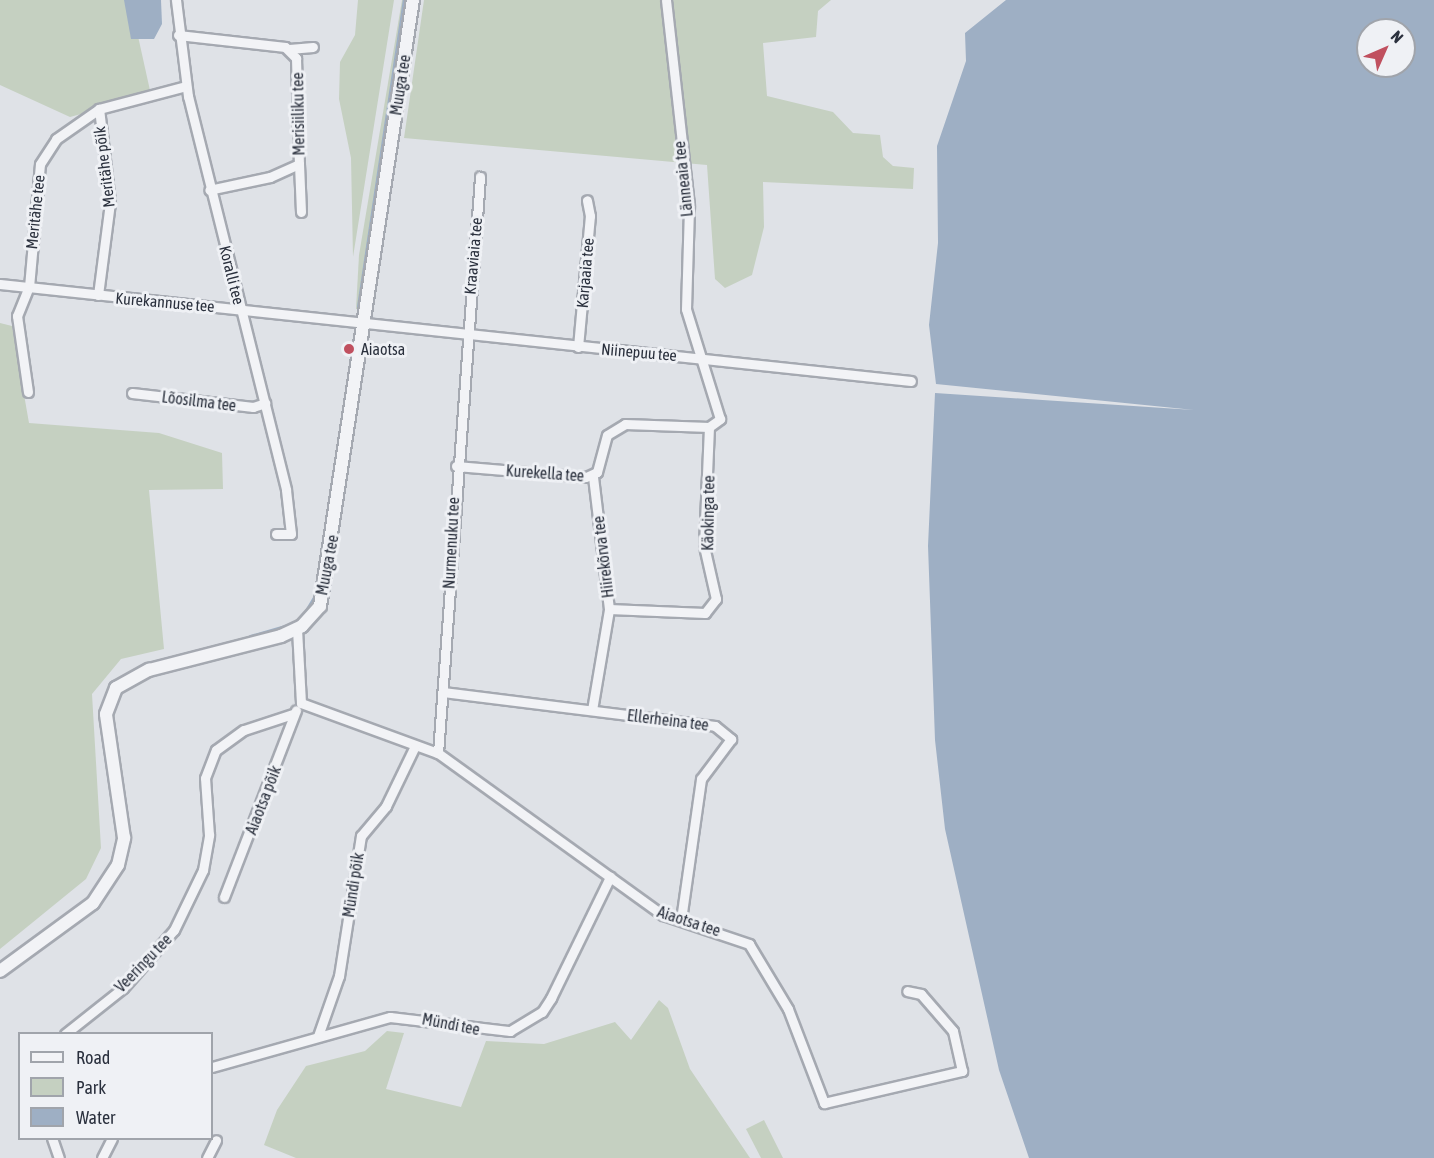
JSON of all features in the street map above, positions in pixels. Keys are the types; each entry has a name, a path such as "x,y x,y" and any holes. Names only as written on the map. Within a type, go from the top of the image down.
{"street":[{"name":"Koralli tee","path":"176,0 178,35 186,86 209,190 265,403 291,523 291,534 276,534"},
{"name":"Muuga tee","path":"2,968 93,903 118,865 123,838 106,714 116,688 149,670 297,629 315,614 323,596 413,0"},
{"name":"Länneaia tee","path":"666,0 689,206 686,309 699,357"},
{"name":"Merisiiliku tee","path":"178,35 288,49 296,58 299,164 270,177 209,190"},
{"path":"288,49 313,47"},
{"name":"Meritähe tee","path":"28,392 16,325 29,287 40,164 56,140 99,109 186,86"},
{"name":"Meritähe põik","path":"98,296 110,202 99,109"},
{"path":"299,164 301,212"},
{"name":"Kraaviaia tee","path":"465,334 480,177"},
{"name":"Karjaaia tee","path":"578,347 590,216 587,200"},
{"name":"Kurekannuse tee","path":"0,284 98,296 366,322"},
{"name":"Niinepuu tee","path":"366,322 578,347 699,357 911,381"},
{"name":"Nurmenuku tee","path":"438,753 465,334"},
{"name":"Käokinga tee","path":"609,609 705,613 713,608 704,546 709,427 720,419 699,357"},
{"name":"Lõosilma tee","path":"132,393 253,407 265,403"},
{"name":"Kurekella tee","path":"456,466 593,476 601,443 625,424 709,427"},
{"name":"Hiirekõrva tee","path":"592,711 609,609 593,476"},
{"path":"297,629 301,703"},
{"name":"Ellerheina tee","path":"443,692 715,726 731,739 701,779 681,919"},
{"name":"Aiaotsa põik","path":"224,897 293,714 301,703"},
{"name":"Aiaotsa tee","path":"301,703 438,753 663,915 681,919 749,944 788,1009 825,1103 962,1071 953,1031 921,994 907,991"},
{"name":"Veeringu tee","path":"68,1032 123,988 174,930 203,870 209,835 205,778 216,750 244,730 293,714"},
{"name":"Mündi põik","path":"318,1036 339,976 360,836 386,806 415,746"},
{"name":"Mündi tee","path":"213,1068 318,1036 406,1016 510,1031 542,1012 610,877"},
{"path":"53,1140 59,1158"},
{"path":"102,1158 111,1140"},
{"path":"207,1158 216,1140"}],"green space":[{"path":"0,0 130,0 151,95 70,117 0,85"},
{"path":"358,0 394,0 353,257 351,158 339,99 340,62 355,35"},
{"path":"402,0 409,0 363,309 356,309 359,255"},
{"path":"424,0 831,0 818,11 816,37 763,43 767,96 833,112 853,133 880,135 883,157 893,166 914,168 913,189 763,182 764,227 752,275 725,288 715,279 707,165 404,138"},
{"path":"0,323 12,326 29,423 159,433 222,453 223,489 149,490 164,649 121,659 92,694 101,848 86,879 0,949"},
{"path":"659,1000 668,1008 690,1069 750,1158 296,1158 264,1145 277,1110 306,1066 365,1051 387,1031 404,1033 386,1089 461,1107 486,1041 544,1044 615,1022 631,1040"},
{"path":"764,1120 783,1158 761,1158 746,1129"}],"water":[{"path":"124,0 161,0 162,24 154,39 131,39"},
{"path":"1006,0 1434,0 1434,1158 1029,1158 999,1070 945,829 935,740 928,546 935,393 1194,410 936,384 929,325 938,243 937,146 966,61 965,33"}],"waterway":[{"path":"358,306 404,0"},
{"path":"334,475 349,377"},
{"path":"302,617 315,595 321,557"},
{"path":"250,636 295,623"}],"place":[{"name":"Aiaotsa","path":"349,349"}]}
